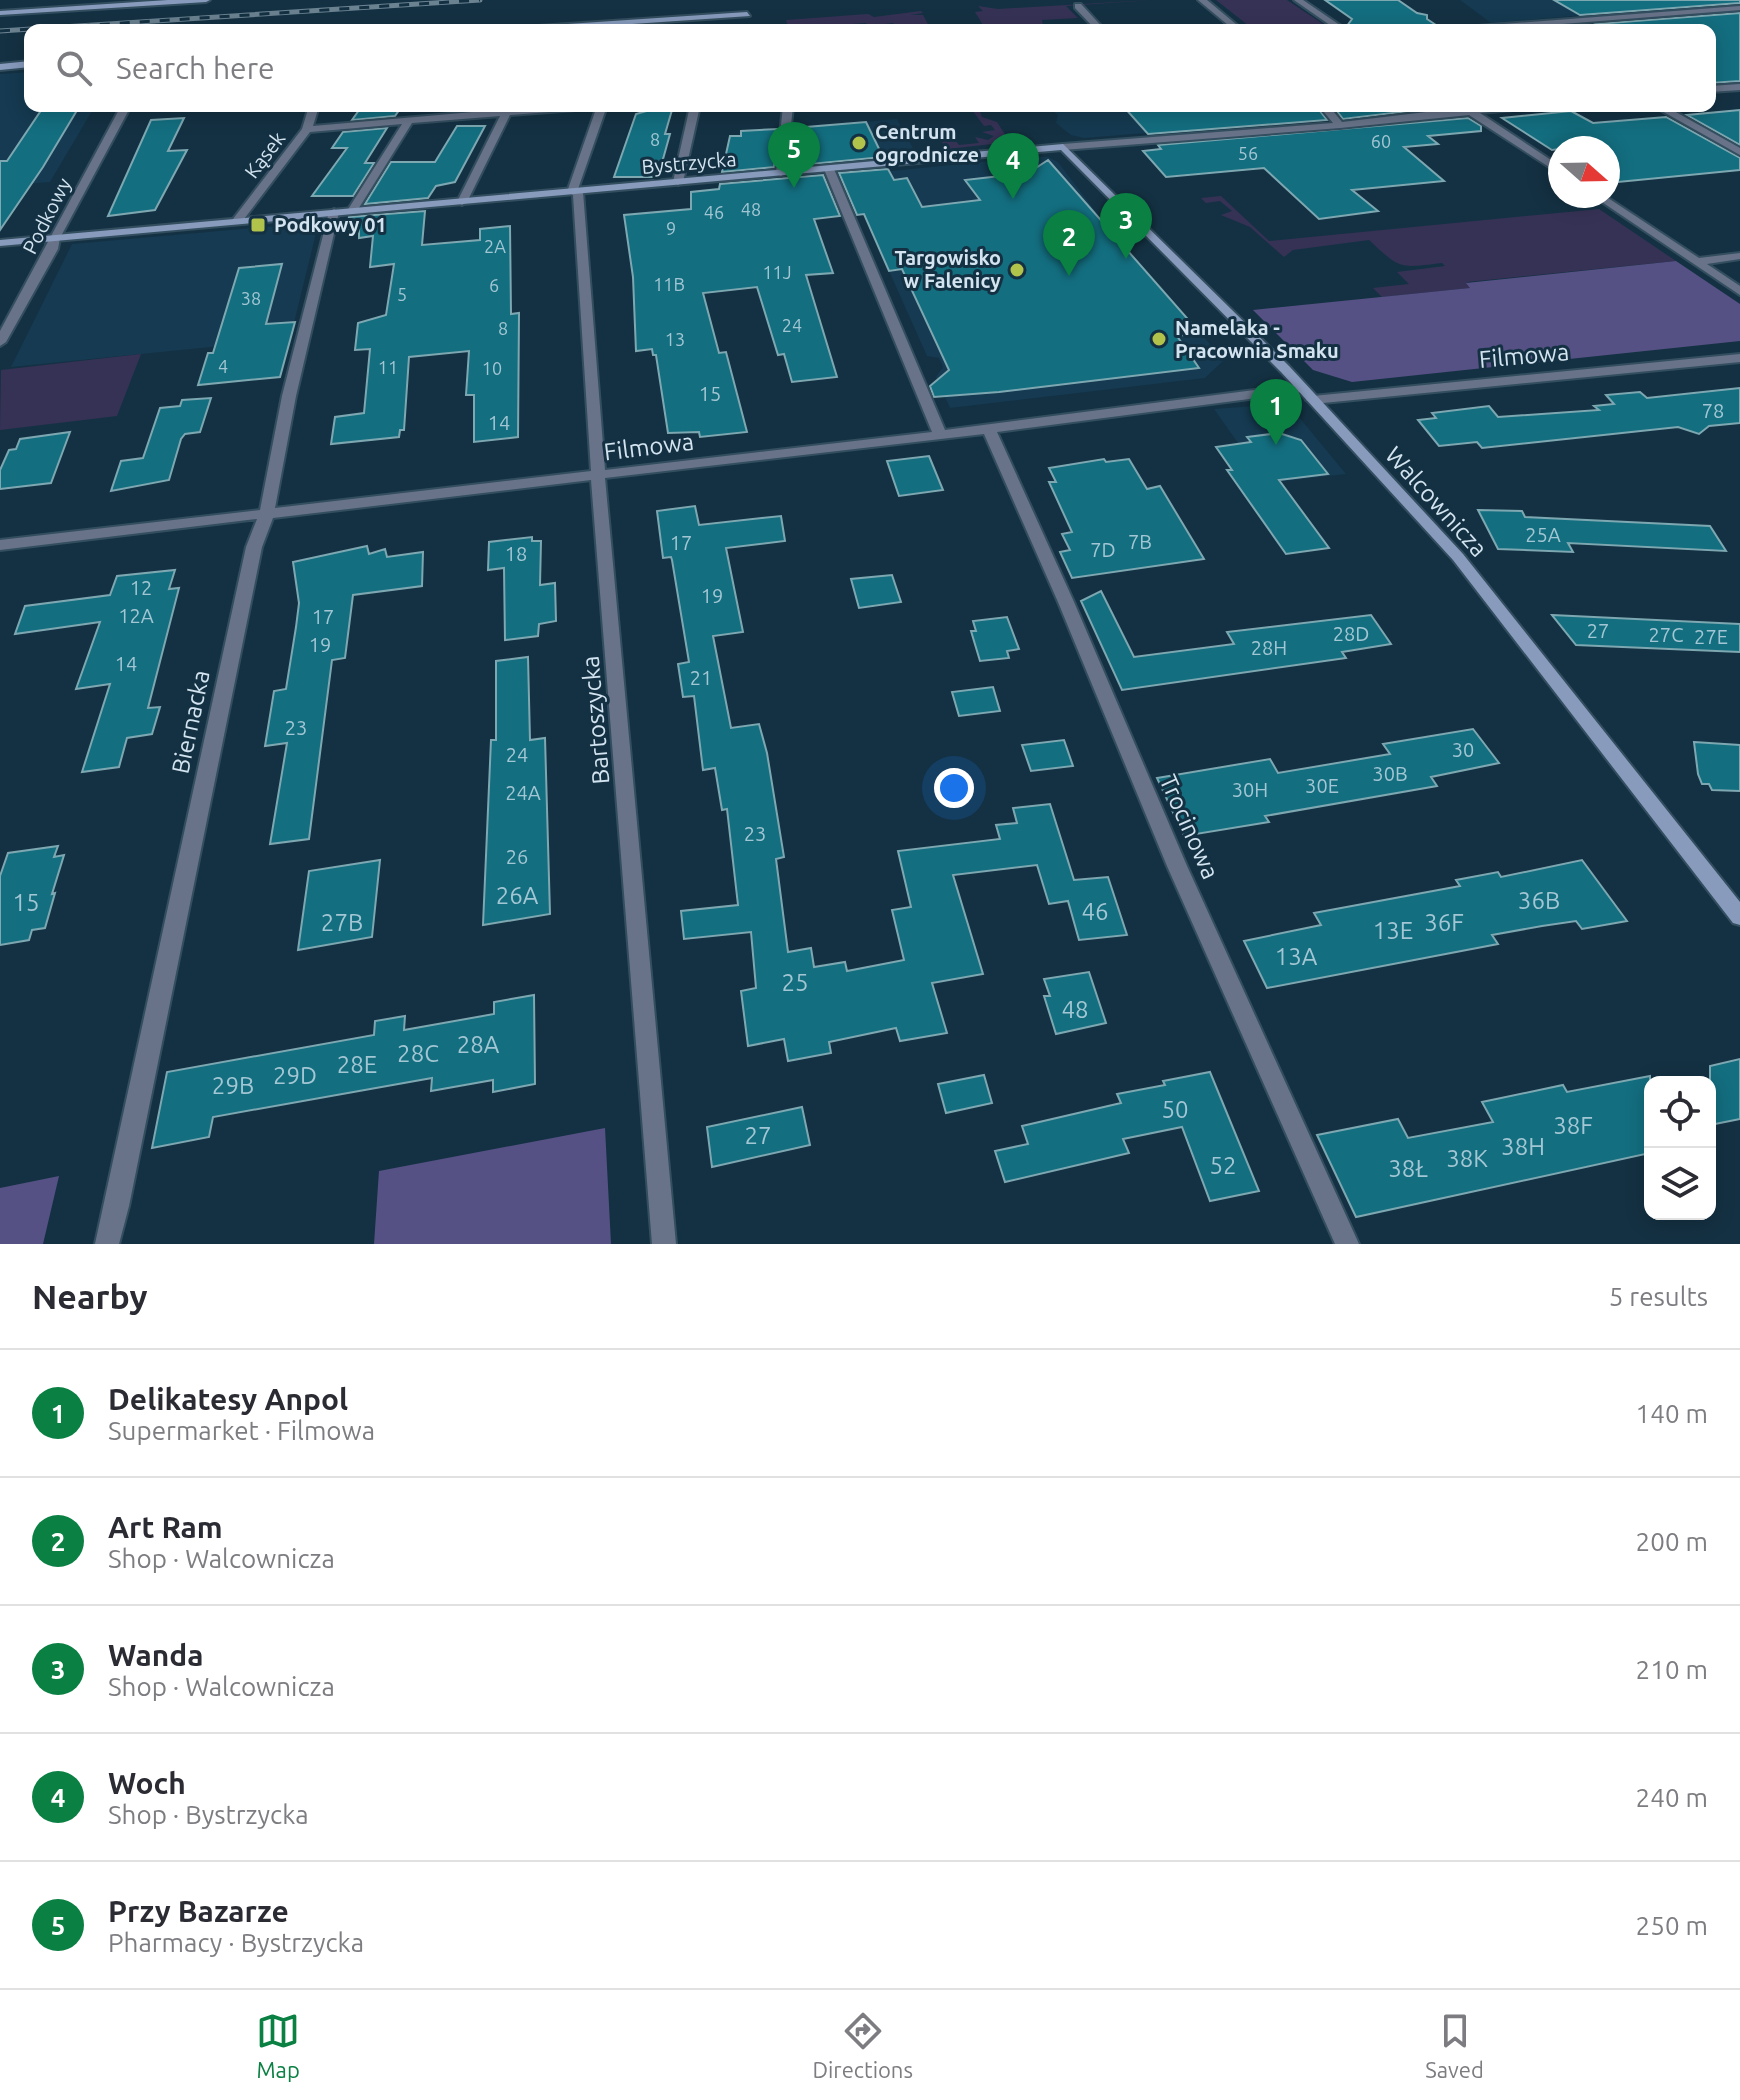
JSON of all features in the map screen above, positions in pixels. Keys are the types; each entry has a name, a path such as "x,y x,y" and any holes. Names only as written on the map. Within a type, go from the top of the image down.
{"street":[{"path":"0,13 94,4 206,0"},
{"path":"1202,0 1232,24"},
{"path":"1298,0 1334,24"},
{"path":"1078,6 1095,24"},
{"path":"1531,24 1740,8"},
{"path":"597,24 747,14"},
{"path":"0,67 24,65"},
{"path":"1716,89 1740,87"},
{"name":"Podkowy","path":"0,342 123,112"},
{"name":"Kąsek","path":"237,221 307,129 312,112"},
{"path":"307,129 507,112"},
{"path":"462,202 507,112"},
{"path":"575,192 600,112"},
{"path":"678,182 694,112"},
{"path":"781,173 787,112"},
{"path":"1329,112 1340,125"},
{"name":"Bystrzycka","path":"0,243 1340,125 1436,112"},
{"path":"1472,112 1548,163"},
{"path":"1669,112 1740,152"},
{"path":"352,211 409,120"},
{"name":"Walcownicza","path":"1063,147 1184,266 1458,557 1740,917"},
{"path":"829,169 940,434"},
{"name":"Bartoszycka","path":"575,192 664,1244"},
{"path":"1616,208 1740,291"},
{"name":"Biernacka","path":"107,1244 121,1190 254,547 267,513 289,396 334,212"},
{"path":"1697,262 1740,256"},
{"name":"Filmowa","path":"0,545 1307,394 1740,358"},
{"name":"Trocinowa","path":"989,429 1177,866 1347,1244"}],"shaded area":[{"path":"1152,0 1066,6 1078,18 1042,20 1043,24 982,24 975,12 983,11 978,6 998,9"},
{"path":"1216,0 1287,0 1323,24 1246,24"},
{"path":"1460,0 1568,0 1585,15 1491,23"},
{"path":"921,11 923,13 910,15 923,15 928,24 787,24 786,20 868,14 874,17"},
{"path":"24,72 24,112 91,112 50,182 0,186 0,74"},
{"path":"974,112 980,112 982,117 997,122 1010,142 947,149 940,140 951,135 959,145 979,143 975,137 988,140 994,136 982,132 995,130 991,125 984,126"},
{"path":"1055,112 1326,114 1322,119 1084,138 1071,135 1056,123 1058,115"},
{"path":"897,119 915,152 797,163 791,157 793,128"},
{"name":"Targowisko w Falenicy","path":"1048,157 1058,162 1105,224 1224,360 1205,378 950,408 936,377 943,367 939,358 927,356 851,186 862,174"},
{"path":"1221,196 1269,241 1599,209 1676,261 1467,282 1471,288 1382,297 1373,288 1409,284 1397,272 1445,266 1442,263 1401,265 1369,240 1293,250 1284,257 1250,227 1221,215 1232,211 1220,201 1206,203 1201,198"},
{"path":"299,224 299,227 318,225 290,339 11,367 72,244"},
{"path":"1676,261 1740,304 1740,341 1352,382 1313,370 1253,310 1470,288 1466,283"},
{"path":"141,354 117,416 0,430 1,370"},
{"path":"1269,405 1294,411 1346,474 1266,483 1214,409"},
{"path":"605,1128 611,1244 374,1244 379,1171"},
{"path":"59,1176 43,1244 0,1244 0,1188"}],"building":[{"path":"1325,0 1398,0 1417,13 1427,15 1427,19 1434,24 1348,24 1352,19"},
{"path":"1554,0 1740,0 1740,3 1580,15"},
{"path":"1740,13 1740,81 1716,83 1716,24 1596,24"},
{"path":"1740,110 1740,145 1687,115"},
{"path":"40,112 76,112 0,230 0,161 7,161"},
{"path":"358,112 398,112 395,116 352,120"},
{"path":"671,112 665,134 670,134 658,177 614,177 636,114"},
{"path":"1128,112 1321,112 1327,120 1148,134"},
{"path":"1338,112 1401,112 1343,119"},
{"path":"1561,112 1573,112 1593,123 1666,117 1740,158 1740,170 1620,182 1620,136 1548,136 1548,147 1502,118"},
{"path":"184,118 168,151 187,150 155,210 108,216 151,120"},
{"path":"1468,118 1481,126 1481,131 1428,136 1438,144 1404,147 1444,181 1352,190 1378,211 1319,219 1264,168 1166,177 1143,151 1161,149 1158,145"},
{"path":"866,122 883,157 790,166 794,128"},
{"path":"457,126 485,126 455,182 436,186 428,198 365,204 391,162 435,162"},
{"path":"387,128 365,163 374,163 353,196 312,196 347,148 332,148 343,132"},
{"path":"778,129 774,167 722,172 730,136 741,136 741,131"},
{"name":"Targowisko w Falenicy","path":"1048,160 1200,333 1177,336 1199,368 934,397 930,386 949,370 902,269 889,271 864,214 857,215 839,173 888,169 894,180 907,178 922,207 980,200 965,180 1028,173"},
{"path":"823,175 840,216 814,219 833,273 806,275 837,377 792,382 784,354 778,355 757,287 703,293 719,353 726,352 747,432 700,437 699,432 668,433 656,355 653,355 652,349 636,351 633,277 624,215 691,209 691,192 719,189 720,184"},
{"path":"425,211 422,245 480,240 480,229 510,226 511,314 519,313 518,437 474,442 474,395 466,395 469,351 409,357 404,430 400,430 399,437 331,444 335,417 364,413 370,349 355,350 358,323 386,315 394,264 370,267 373,236 359,238 359,228 346,229 349,217"},
{"path":"282,264 266,324 295,322 280,377 198,385 208,353 213,353 239,268"},
{"path":"1740,388 1740,423 1709,426 1699,434 1678,427 1482,448 1477,442 1439,446 1418,420 1436,418 1432,413 1489,406 1498,417 1599,410 1594,406 1614,404 1606,395 1640,392 1647,398"},
{"path":"211,398 200,432 185,434 181,439 169,480 111,491 121,461 143,458 160,408 180,406 182,400"},
{"path":"70,432 51,483 0,489 0,470 9,450 16,449 20,439"},
{"path":"1279,433 1301,440 1328,474 1279,480 1329,548 1286,554 1227,470 1232,470 1216,447 1251,442 1247,437"},
{"path":"929,456 943,490 899,496 887,461"},
{"path":"1104,459 1106,462 1129,459 1147,489 1160,486 1204,559 1072,578 1060,552 1070,550 1062,534 1072,532 1049,482 1056,482 1049,468"},
{"path":"695,506 699,525 781,516 785,541 726,548 743,632 713,636 731,728 759,724 767,753 784,857 776,859 788,952 811,948 814,967 845,962 847,971 904,960 892,910 911,907 898,851 1000,839 996,825 1017,823 1013,808 1050,804 1074,880 1108,877 1127,935 1079,940 1068,901 1049,904 1037,865 953,875 983,974 932,983 947,1033 900,1041 896,1028 829,1042 831,1053 788,1061 784,1039 748,1046 741,991 756,988 751,932 684,939 681,911 738,905 727,809 722,810 715,768 703,770 694,696 683,697 678,664 689,662 672,560 671,557 663,558 657,511"},
{"path":"1478,510 1522,511 1525,517 1710,526 1726,551 1568,543 1573,552 1498,549"},
{"path":"532,537 532,541 541,541 540,585 555,583 556,621 539,624 538,636 505,640 504,568 488,570 489,542"},
{"path":"367,546 369,554 385,549 387,557 423,552 422,586 353,595 345,658 332,660 309,839 270,844 287,743 265,746 274,691 286,689 296,627 299,603 293,562"},
{"path":"175,570 169,589 179,588 148,708 160,707 152,734 127,738 119,767 82,772 110,684 76,689 100,622 15,634 25,606 110,595 117,576"},
{"path":"892,575 901,602 859,608 851,579"},
{"path":"1101,591 1134,657 1234,644 1227,632 1371,615 1391,644 1342,652 1346,658 1122,690 1081,601"},
{"path":"1552,615 1740,624 1740,652 1576,645"},
{"path":"1007,617 1019,649 1007,651 1009,658 980,661 971,631 976,631 973,621"},
{"path":"528,657 530,740 545,738 550,914 483,925 491,740 496,740 496,661"},
{"path":"993,687 1000,711 959,716 952,692"},
{"path":"1473,729 1499,763 1431,777 1437,786 1265,816 1269,822 1184,836 1157,778 1270,759 1278,773 1390,754 1383,744"},
{"path":"1064,740 1073,766 1031,771 1022,745"},
{"path":"1694,742 1740,745 1740,791 1712,790 1709,784 1702,784"},
{"path":"58,846 54,857 64,855 45,928 32,930 29,940 0,945 0,876 8,853"},
{"path":"380,860 372,937 298,950 309,871"},
{"path":"1582,860 1627,921 1582,929 1576,921 1492,935 1498,944 1267,988 1244,941 1321,925 1314,913 1460,886 1456,880 1498,872 1501,877"},
{"path":"1089,972 1106,1023 1056,1034 1044,996 1050,996 1044,979"},
{"path":"534,995 535,1084 493,1092 493,1080 431,1091 432,1078 213,1117 209,1137 152,1148 167,1072 374,1035 375,1021 405,1016 404,1030 494,1014 494,1002"},
{"path":"1740,1059 1740,1119 1716,1124 1716,1076 1710,1076 1710,1066"},
{"path":"1210,1072 1259,1191 1210,1201 1182,1127 1123,1139 1129,1153 1005,1182 995,1151 1028,1144 1022,1126 1121,1103 1117,1094"},
{"path":"984,1075 992,1103 946,1113 938,1084"},
{"path":"1644,1077 1644,1154 1356,1217 1317,1135 1398,1119 1408,1138 1493,1122 1482,1102 1563,1085 1567,1092"},
{"path":"802,1107 810,1145 712,1167 707,1127"}],"railway":[{"path":"108,24 480,0"},
{"path":"0,31 24,29"}],"place":[{"name":"Centrum ogrodnicze","path":"859,143"},
{"name":"Przy Bazarze","path":"794,188"},
{"name":"Woch","path":"1013,199"},
{"name":"Podkowy 01","path":"258,225"},
{"name":"Wanda","path":"1126,259"},
{"name":"Targowisko w Falenicy","path":"1017,270"},
{"name":"Art Ram","path":"1069,276"},
{"name":"Namelaka - Pracownia Smaku","path":"1159,339"},
{"name":"Delikatesy Anpol","path":"1276,445"}]}
